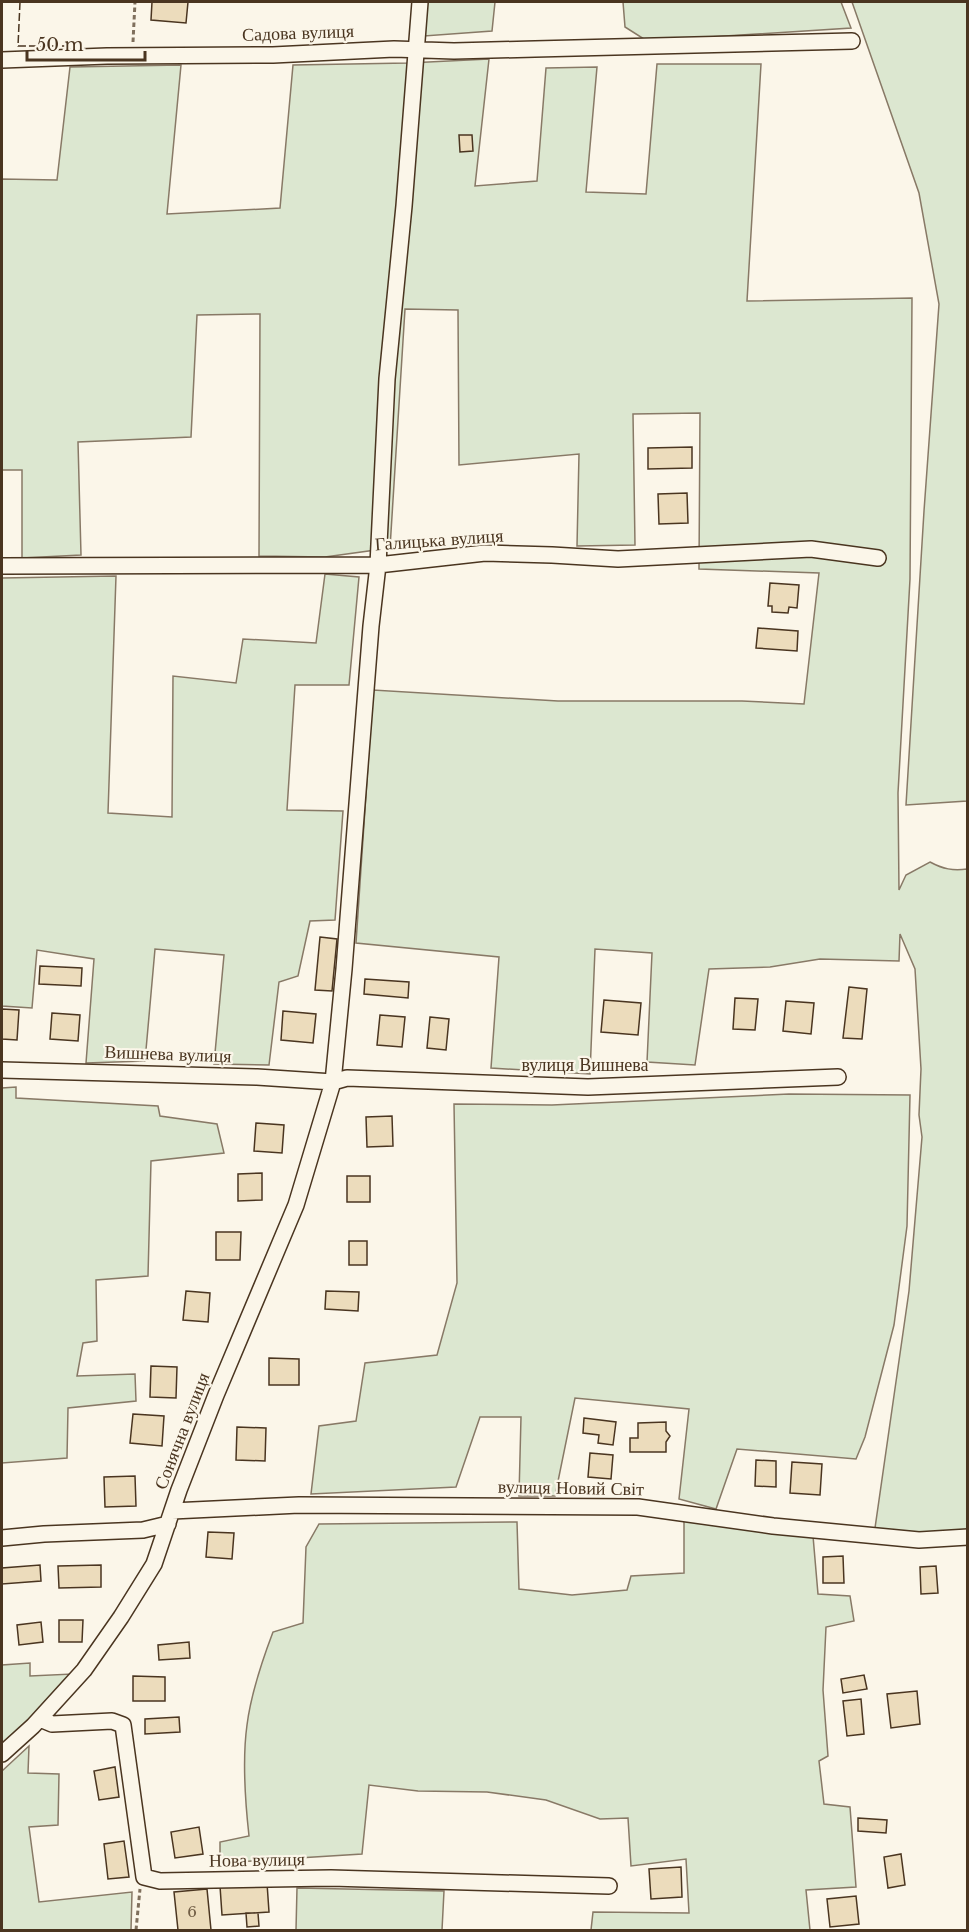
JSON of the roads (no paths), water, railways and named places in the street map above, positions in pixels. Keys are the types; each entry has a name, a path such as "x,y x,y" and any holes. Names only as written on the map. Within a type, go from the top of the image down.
{"street":[{"name":"Сонячна вулиця","path":"2,1754 40,1719 84,1670 122,1617 154,1564 216,1395 296,1205 333,1082 378,565 387,379 404,206 420,2"},
{"name":"Садова вулиця","path":"2,60 273,55 416,49 524,50 852,40"},
{"name":"Галицька вулиця","path":"2,566 378,565 485,553 618,559 812,549 878,558"},
{"name":"Вишнева вулиця","path":"2,1070 257,1077 333,1082"},
{"name":"вулиця Вишнева","path":"333,1082 347,1078 588,1087 838,1077"},
{"name":"вулиця Новий Світ","path":"2,1538 143,1530 170,1517 299,1505 638,1506 772,1526 908,1539 968,1537"},
{"name":"Нова вулиця","path":"40,1719 52,1724 112,1720 123,1725 144,1876 160,1881 331,1878 609,1886"}]}
